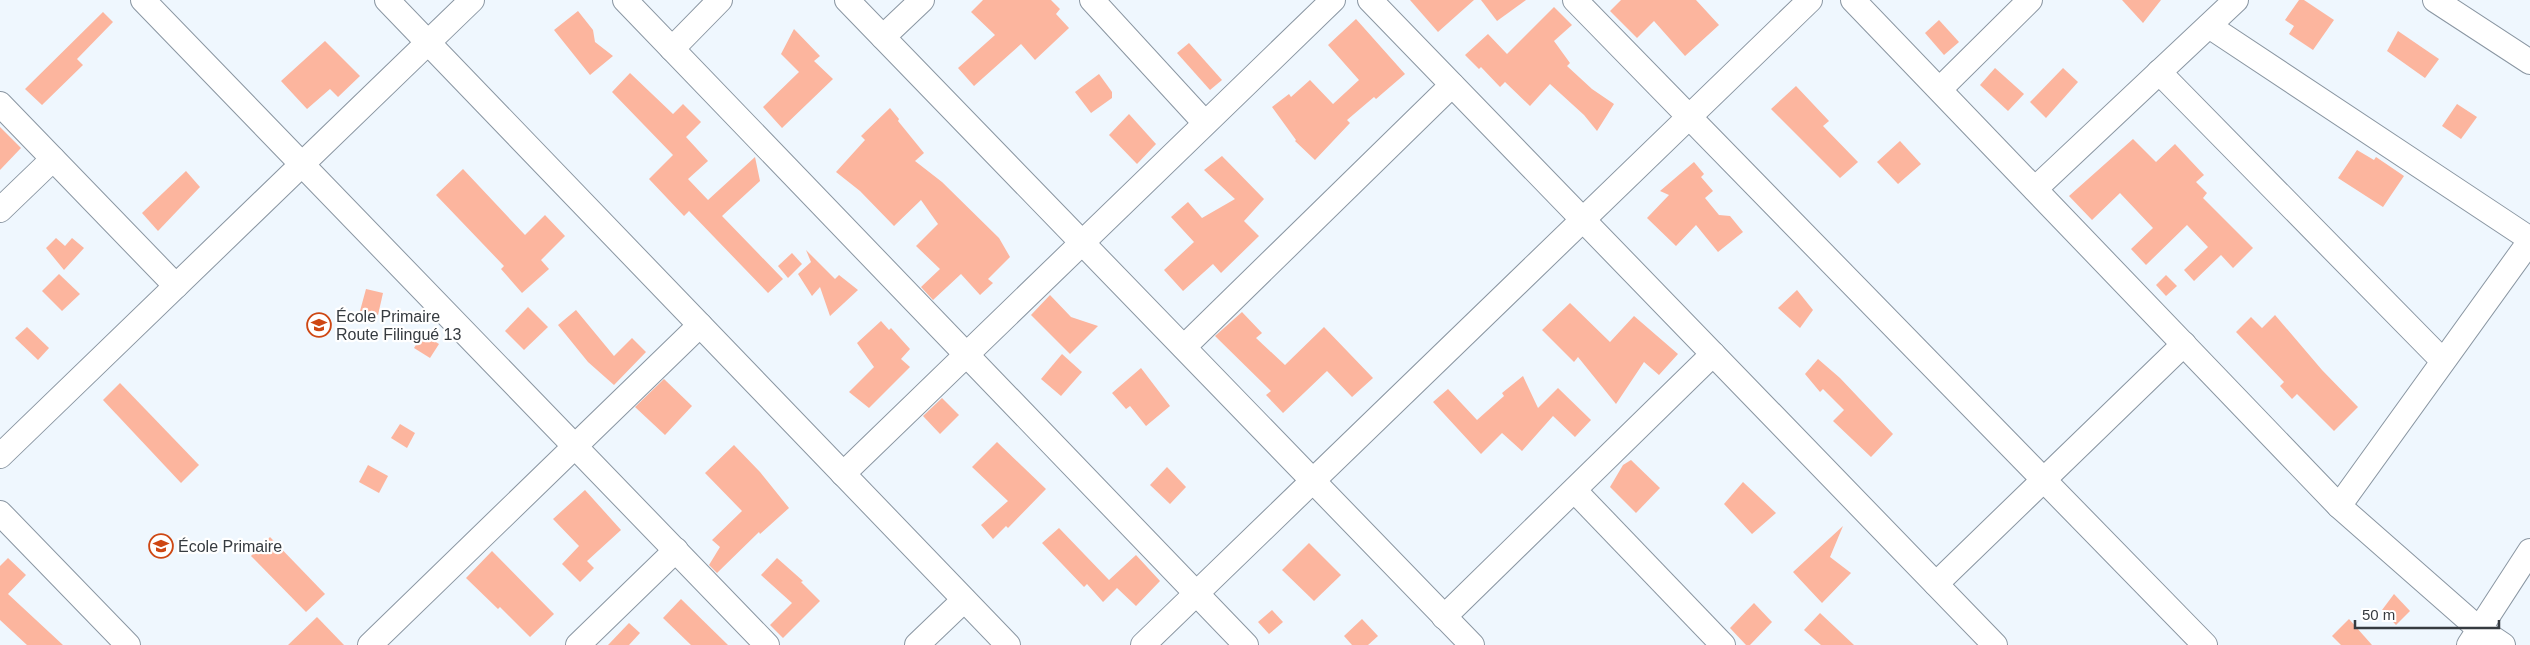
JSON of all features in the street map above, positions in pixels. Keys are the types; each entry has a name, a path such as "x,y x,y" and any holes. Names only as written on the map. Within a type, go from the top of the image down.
{"street":[{"path":"144,0 767,645"},
{"path":"387,0 1008,645"},
{"path":"0,456 472,0"},
{"path":"625,0 1246,645"},
{"path":"672,48 720,0"},
{"path":"847,0 1444,617 1461,641"},
{"path":"883,37 922,0"},
{"path":"1092,0 1205,123"},
{"path":"843,474 1333,0"},
{"path":"1370,0 1995,645"},
{"path":"1575,0 2205,645"},
{"path":"1143,645 1810,0"},
{"path":"1853,0 2339,506 2474,637 2503,645"},
{"path":"1940,89 2030,0"},
{"path":"2035,189 2236,0"},
{"path":"2435,0 2530,62"},
{"path":"2209,26 2530,240 2339,506"},
{"path":"2159,72 2443,361"},
{"path":"1184,347 1452,84"},
{"path":"0,104 176,286"},
{"path":"0,210 53,159"},
{"path":"370,645 700,325"},
{"path":"1936,584 2184,344"},
{"path":"1444,617 1713,354"},
{"path":"1575,491 1724,645"},
{"path":"0,513 128,645"},
{"path":"578,645 676,550"},
{"path":"2474,637 2530,552"},
{"path":"917,645 964,600"}],"building":[{"path":"983,0 1051,0 1060,9 1056,14 1069,28 1035,60 1021,44 974,86 958,68 995,35 971,12"},
{"path":"1410,0 1474,0 1438,32"},
{"path":"1481,0 1526,0 1497,21"},
{"path":"1621,0 1696,0 1719,25 1685,56 1654,21 1637,38 1610,11"},
{"path":"2122,0 2161,0 2143,23"},
{"path":"2299,0 2304,0 2334,20 2313,50 2289,34 2294,26 2285,20"},
{"path":"1554,7 1572,25 1554,41 1570,63 1567,66 1592,89 1614,104 1597,131 1584,115 1550,84 1530,106 1505,82 1500,87 1481,67 1479,69 1465,55 1488,34 1507,54"},
{"path":"578,11 593,30 595,42 613,56 590,75 554,30"},
{"path":"103,12 113,22 77,59 83,65 42,105 25,89"},
{"path":"1356,19 1405,74 1376,99 1374,97 1347,120 1350,123 1315,160 1295,141 1272,107 1289,94 1291,97 1310,80 1333,104 1359,80 1328,45"},
{"path":"1939,20 1959,42 1944,55 1925,33"},
{"path":"794,29 820,56 814,61 833,79 782,128 763,107 799,72 781,54"},
{"path":"2398,31 2439,59 2425,78 2387,51"},
{"path":"325,41 360,76 338,97 330,89 307,109 281,81"},
{"path":"1189,43 1222,80 1210,90 1177,53"},
{"path":"1995,68 2024,94 2008,111 1980,85"},
{"path":"2063,68 2078,82 2046,118 2030,102"},
{"path":"630,73 673,114 683,104 701,122 686,137 708,161 688,179 708,200 755,157 760,181 722,216 783,279 768,293 689,211 684,216 649,179 673,155 612,92"},
{"path":"1099,74 1112,92 1112,98 1091,113 1075,92"},
{"path":"1796,86 1829,121 1823,126 1858,162 1840,178 1771,109"},
{"path":"2457,104 2477,117 2461,139 2442,126"},
{"path":"890,108 924,153 915,161 942,182 999,238 1010,257 988,279 993,283 980,295 961,274 933,300 921,287 940,269 916,246 938,224 921,200 894,226 860,191 836,172 865,140 861,136"},
{"path":"1129,114 1156,144 1137,164 1109,135"},
{"path":"0,127 21,148 0,170"},
{"path":"2133,139 2156,162 2175,144 2204,175 2196,182 2207,193 2203,198 2253,248 2233,268 2221,255 2194,281 2184,270 2208,247 2187,225 2146,265 2131,249 2153,228 2120,193 2092,220 2069,196"},
{"path":"1900,141 1921,164 1898,184 1877,162"},
{"path":"2357,150 2374,160 2376,157 2404,176 2383,207 2338,178"},
{"path":"1222,156 1264,199 1244,221 1259,236 1221,273 1213,264 1183,291 1164,270 1194,242 1171,217 1188,202 1202,218 1235,199 1204,170"},
{"path":"1694,162 1704,174 1701,177 1713,191 1705,198 1719,215 1730,216 1743,232 1718,252 1696,225 1676,246 1647,218 1669,195 1660,191"},
{"path":"463,169 525,235 545,215 565,236 541,260 549,269 522,293 501,269 504,266 436,195"},
{"path":"186,171 200,187 158,231 142,213"},
{"path":"56,238 65,246 72,238 84,248 64,270 46,248"},
{"path":"806,250 835,279 839,275 858,290 830,316 820,287 812,296 798,274 811,262"},
{"path":"792,253 802,264 788,278 778,266"},
{"path":"59,274 80,294 62,311 42,291"},
{"path":"2166,275 2177,286 2166,296 2156,285"},
{"path":"366,289 383,293 378,315 360,311"},
{"path":"1797,290 1813,310 1800,328 1778,308"},
{"path":"1050,295 1071,317 1098,326 1070,354 1031,315"},
{"path":"1570,303 1610,342 1634,316 1678,354 1659,375 1644,362 1616,404 1578,357 1574,362 1542,330"},
{"path":"528,307 548,327 524,350 505,331"},
{"path":"576,310 614,356 632,338 646,352 614,385 588,362 558,325"},
{"path":"1242,312 1262,333 1256,338 1285,365 1324,327 1373,378 1352,397 1327,371 1283,413 1266,395 1271,391 1215,336"},
{"path":"2275,315 2322,370 2358,407 2334,431 2297,394 2292,399 2280,386 2284,382 2236,332 2251,317 2262,328"},
{"path":"881,321 889,330 891,328 910,349 901,359 910,367 869,408 849,392 874,367 857,343"},
{"path":"27,327 49,348 38,360 15,338"},
{"path":"423,334 439,344 430,358 414,348"},
{"path":"1062,354 1082,372 1061,396 1041,379"},
{"path":"1818,359 1840,378 1893,434 1871,457 1833,421 1844,410 1823,389 1820,392 1805,374"},
{"path":"1141,368 1170,406 1146,426 1130,406 1126,409 1112,393"},
{"path":"1523,376 1538,408 1558,388 1591,420 1575,437 1553,416 1522,451 1502,433 1481,454 1433,402 1448,389 1477,420 1504,396 1502,393"},
{"path":"664,379 692,406 665,435 635,407"},
{"path":"120,383 199,465 181,483 103,400"},
{"path":"942,398 959,415 940,434 923,416"},
{"path":"400,424 415,433 407,448 391,438"},
{"path":"997,442 1046,489 1008,528 1006,526 993,539 981,525 1008,501 972,467"},
{"path":"734,445 760,472 789,508 760,534 759,532 717,573 709,565 720,547 712,540 742,511 705,473"},
{"path":"1631,460 1660,488 1636,513 1610,487 1623,465"},
{"path":"368,465 388,476 379,493 359,482"},
{"path":"1167,467 1186,487 1170,504 1150,485"},
{"path":"1743,482 1776,513 1752,534 1724,504"},
{"path":"585,490 621,530 587,561 594,568 580,582 562,564 579,546 553,519"},
{"path":"1843,526 1830,557 1851,573 1822,603 1793,572"},
{"path":"1059,528 1109,580 1136,555 1160,581 1136,606 1117,588 1103,602 1087,584 1084,587 1042,543"},
{"path":"270,537 325,594 306,612 251,556"},
{"path":"1309,543 1341,575 1314,601 1282,570"},
{"path":"492,551 554,614 530,637 500,607 498,609 466,578"},
{"path":"8,558 26,575 8,594 63,645 27,645 0,620 0,566"},
{"path":"777,558 803,581 801,582 820,601 783,638 770,625 792,603 761,575"},
{"path":"2394,594 2410,611 2396,625 2382,610"},
{"path":"681,599 728,645 691,645 663,618"},
{"path":"1754,603 1772,622 1750,645 1746,645 1730,628"},
{"path":"1272,610 1283,622 1269,634 1258,622"},
{"path":"1820,613 1854,645 1821,645 1804,630"},
{"path":"317,617 344,645 288,645"},
{"path":"1362,619 1378,636 1368,645 1352,645 1344,636"},
{"path":"2349,619 2372,645 2341,645 2332,636"},
{"path":"629,623 640,633 629,645 608,645"}],"place":[{"name":"École Primaire Route Filingué 13","path":"319,325"},
{"name":"École Primaire","path":"161,546"}]}
